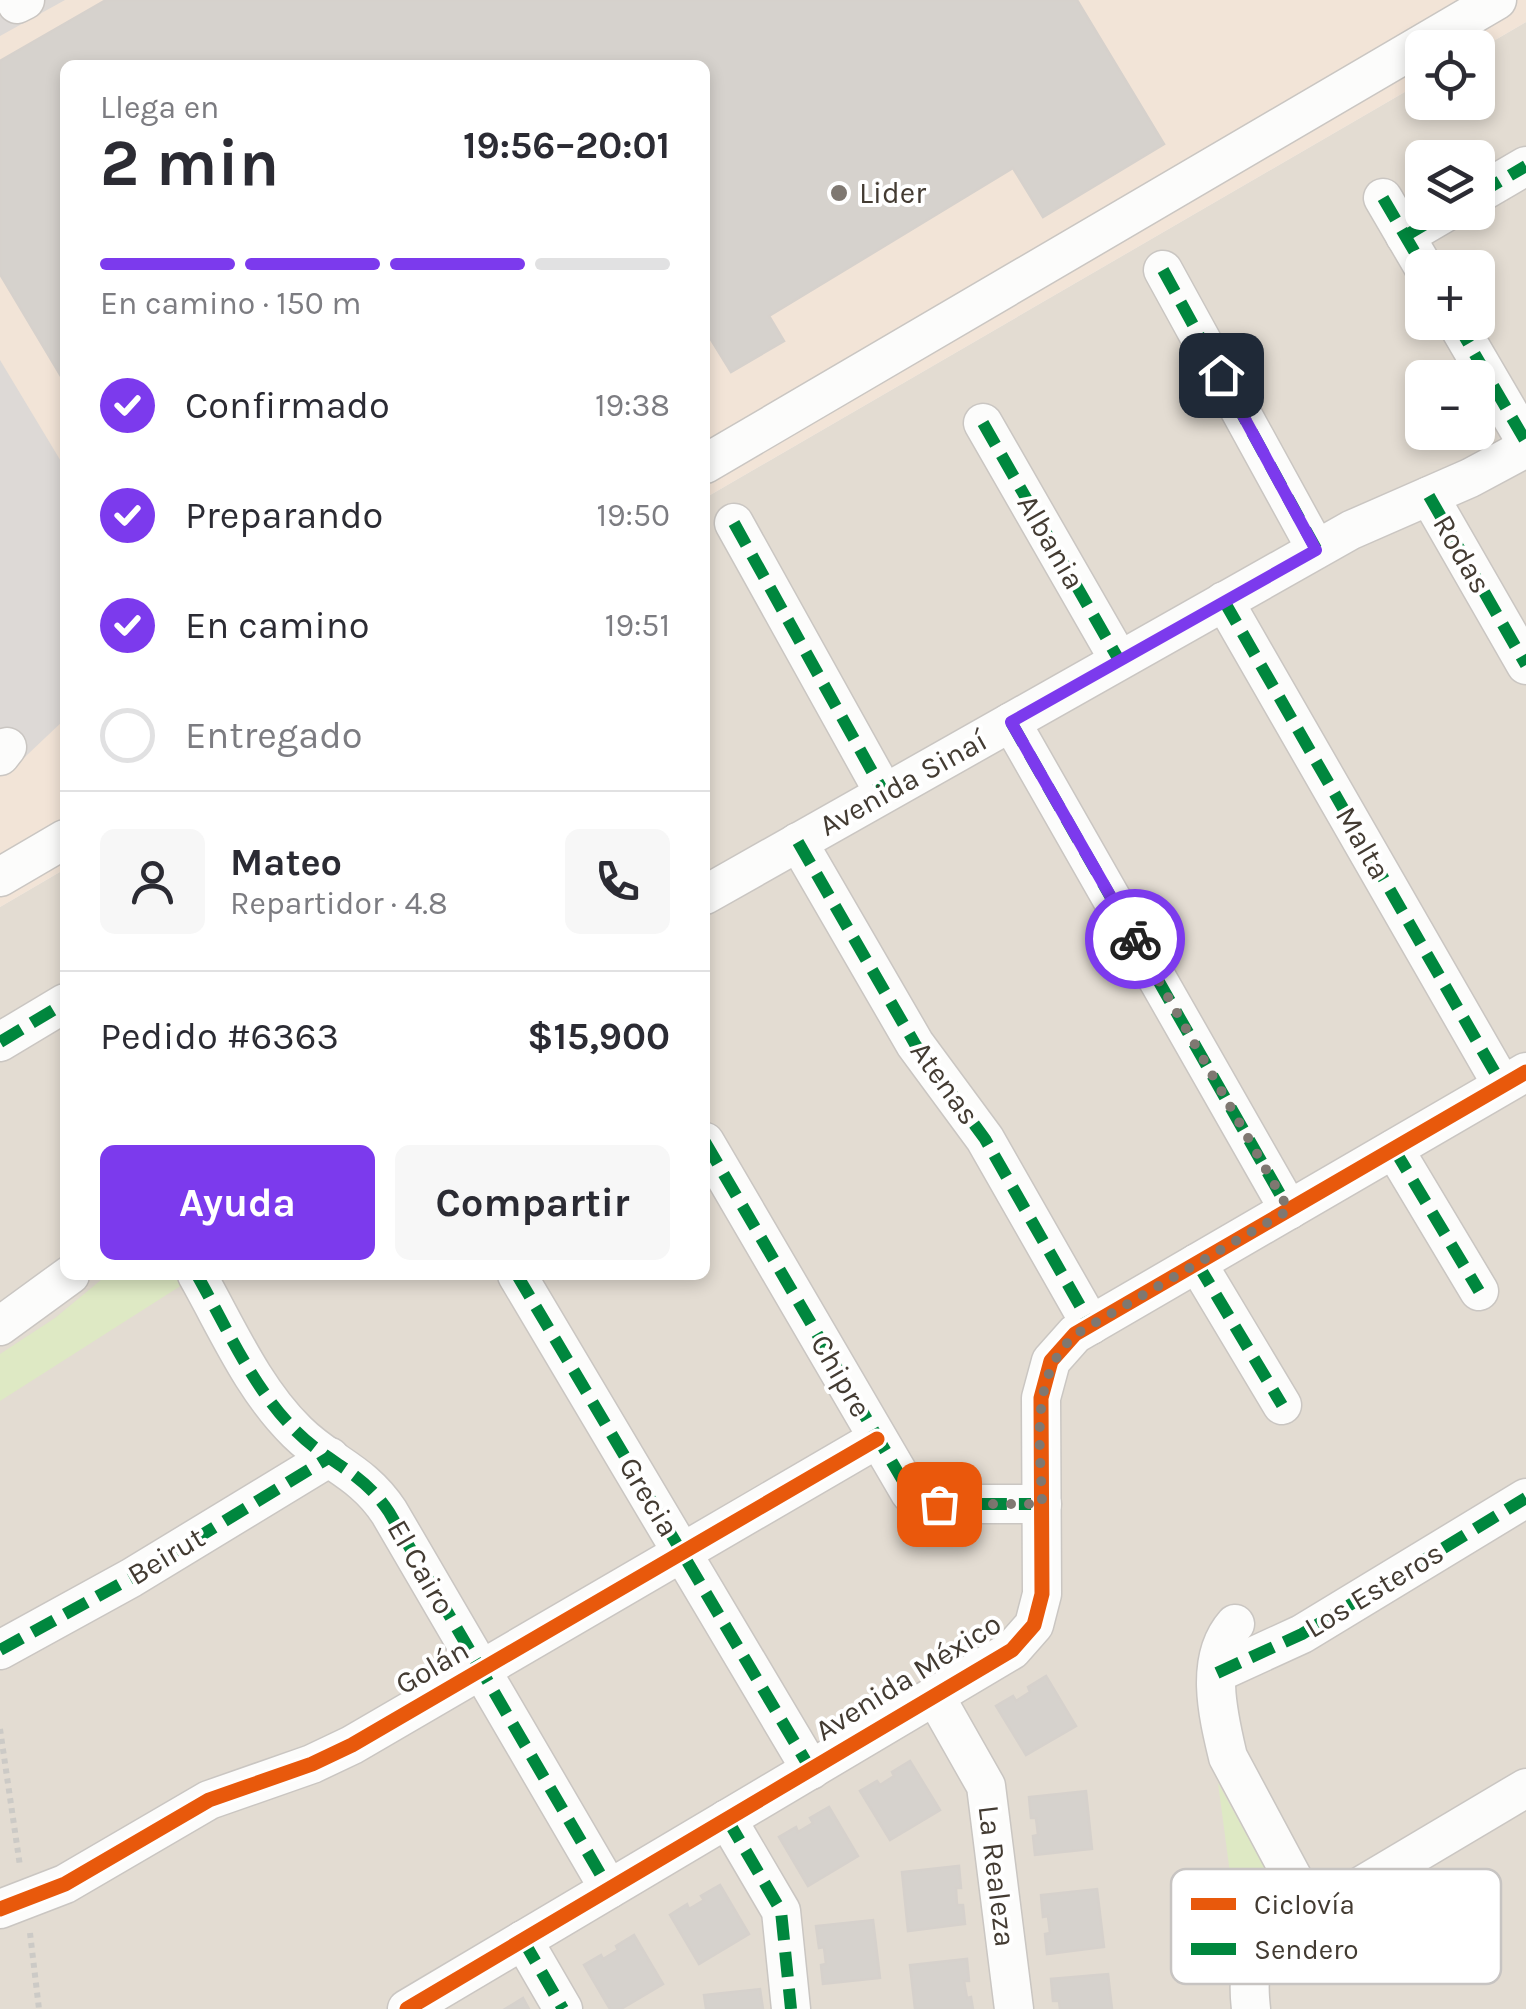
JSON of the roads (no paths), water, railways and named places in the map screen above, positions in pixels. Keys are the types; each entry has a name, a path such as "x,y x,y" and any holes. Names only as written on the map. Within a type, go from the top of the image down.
{"street":[{"path":"710,461 1497,0"},
{"path":"1495,184 1526,166"},
{"path":"1383,198 1413,250"},
{"path":"1416,250 1432,230"},
{"path":"1164,270 1316,550"},
{"path":"1466,340 1526,445"},
{"name":"Albania","path":"983,423 1119,660"},
{"name":"Avenida Sinaí","path":"710,892 1316,550 1526,445"},
{"name":"Rodas","path":"1428,496 1526,666"},
{"path":"734,523 884,794"},
{"name":"Malta","path":"1224,601 1514,1078"},
{"path":"1011,722 1289,1210"},
{"path":"0,748 7,746 0,756"},
{"path":"0,877 60,842"},
{"name":"Atenas","path":"798,842 916,1044 985,1139 1091,1325"},
{"path":"0,1042 60,1006"},
{"name":"Avenida México","path":"407,2009 1012,1650 1034,1625 1042,1594 1041,1398 1044,1380 1062,1346 1091,1325 1514,1078"},
{"path":"1394,1148 1479,1291"},
{"name":"Chipre","path":"710,1151 910,1493 928,1503 1042,1504"},
{"path":"1198,1263 1282,1406"},
{"path":"0,1326 63,1280"},
{"name":"El Cairo","path":"201,1280 265,1394 296,1431 349,1468 379,1497 609,1890"},
{"name":"Grecia","path":"521,1280 811,1770"},
{"name":"Golán","path":"0,1909 66,1884 210,1800 312,1764 352,1745 878,1440"},
{"name":"Beirut","path":"0,1650 131,1578 330,1457"},
{"name":"Los Esteros","path":"1217,1673 1302,1634 1526,1498"},
{"path":"1235,1624 1220,1644 1217,1673 1221,1728 1238,1782 1287,1869"},
{"name":"La Realeza","path":"936,1696 986,1786 1014,2009"},
{"path":"1388,1869 1526,1788"},
{"path":"727,1819 781,1911 791,2009"},
{"path":"523,1940 563,2009"},
{"path":"1248,1984 1251,2009"}],"place":[{"name":"Lider","path":"839,193"}]}
